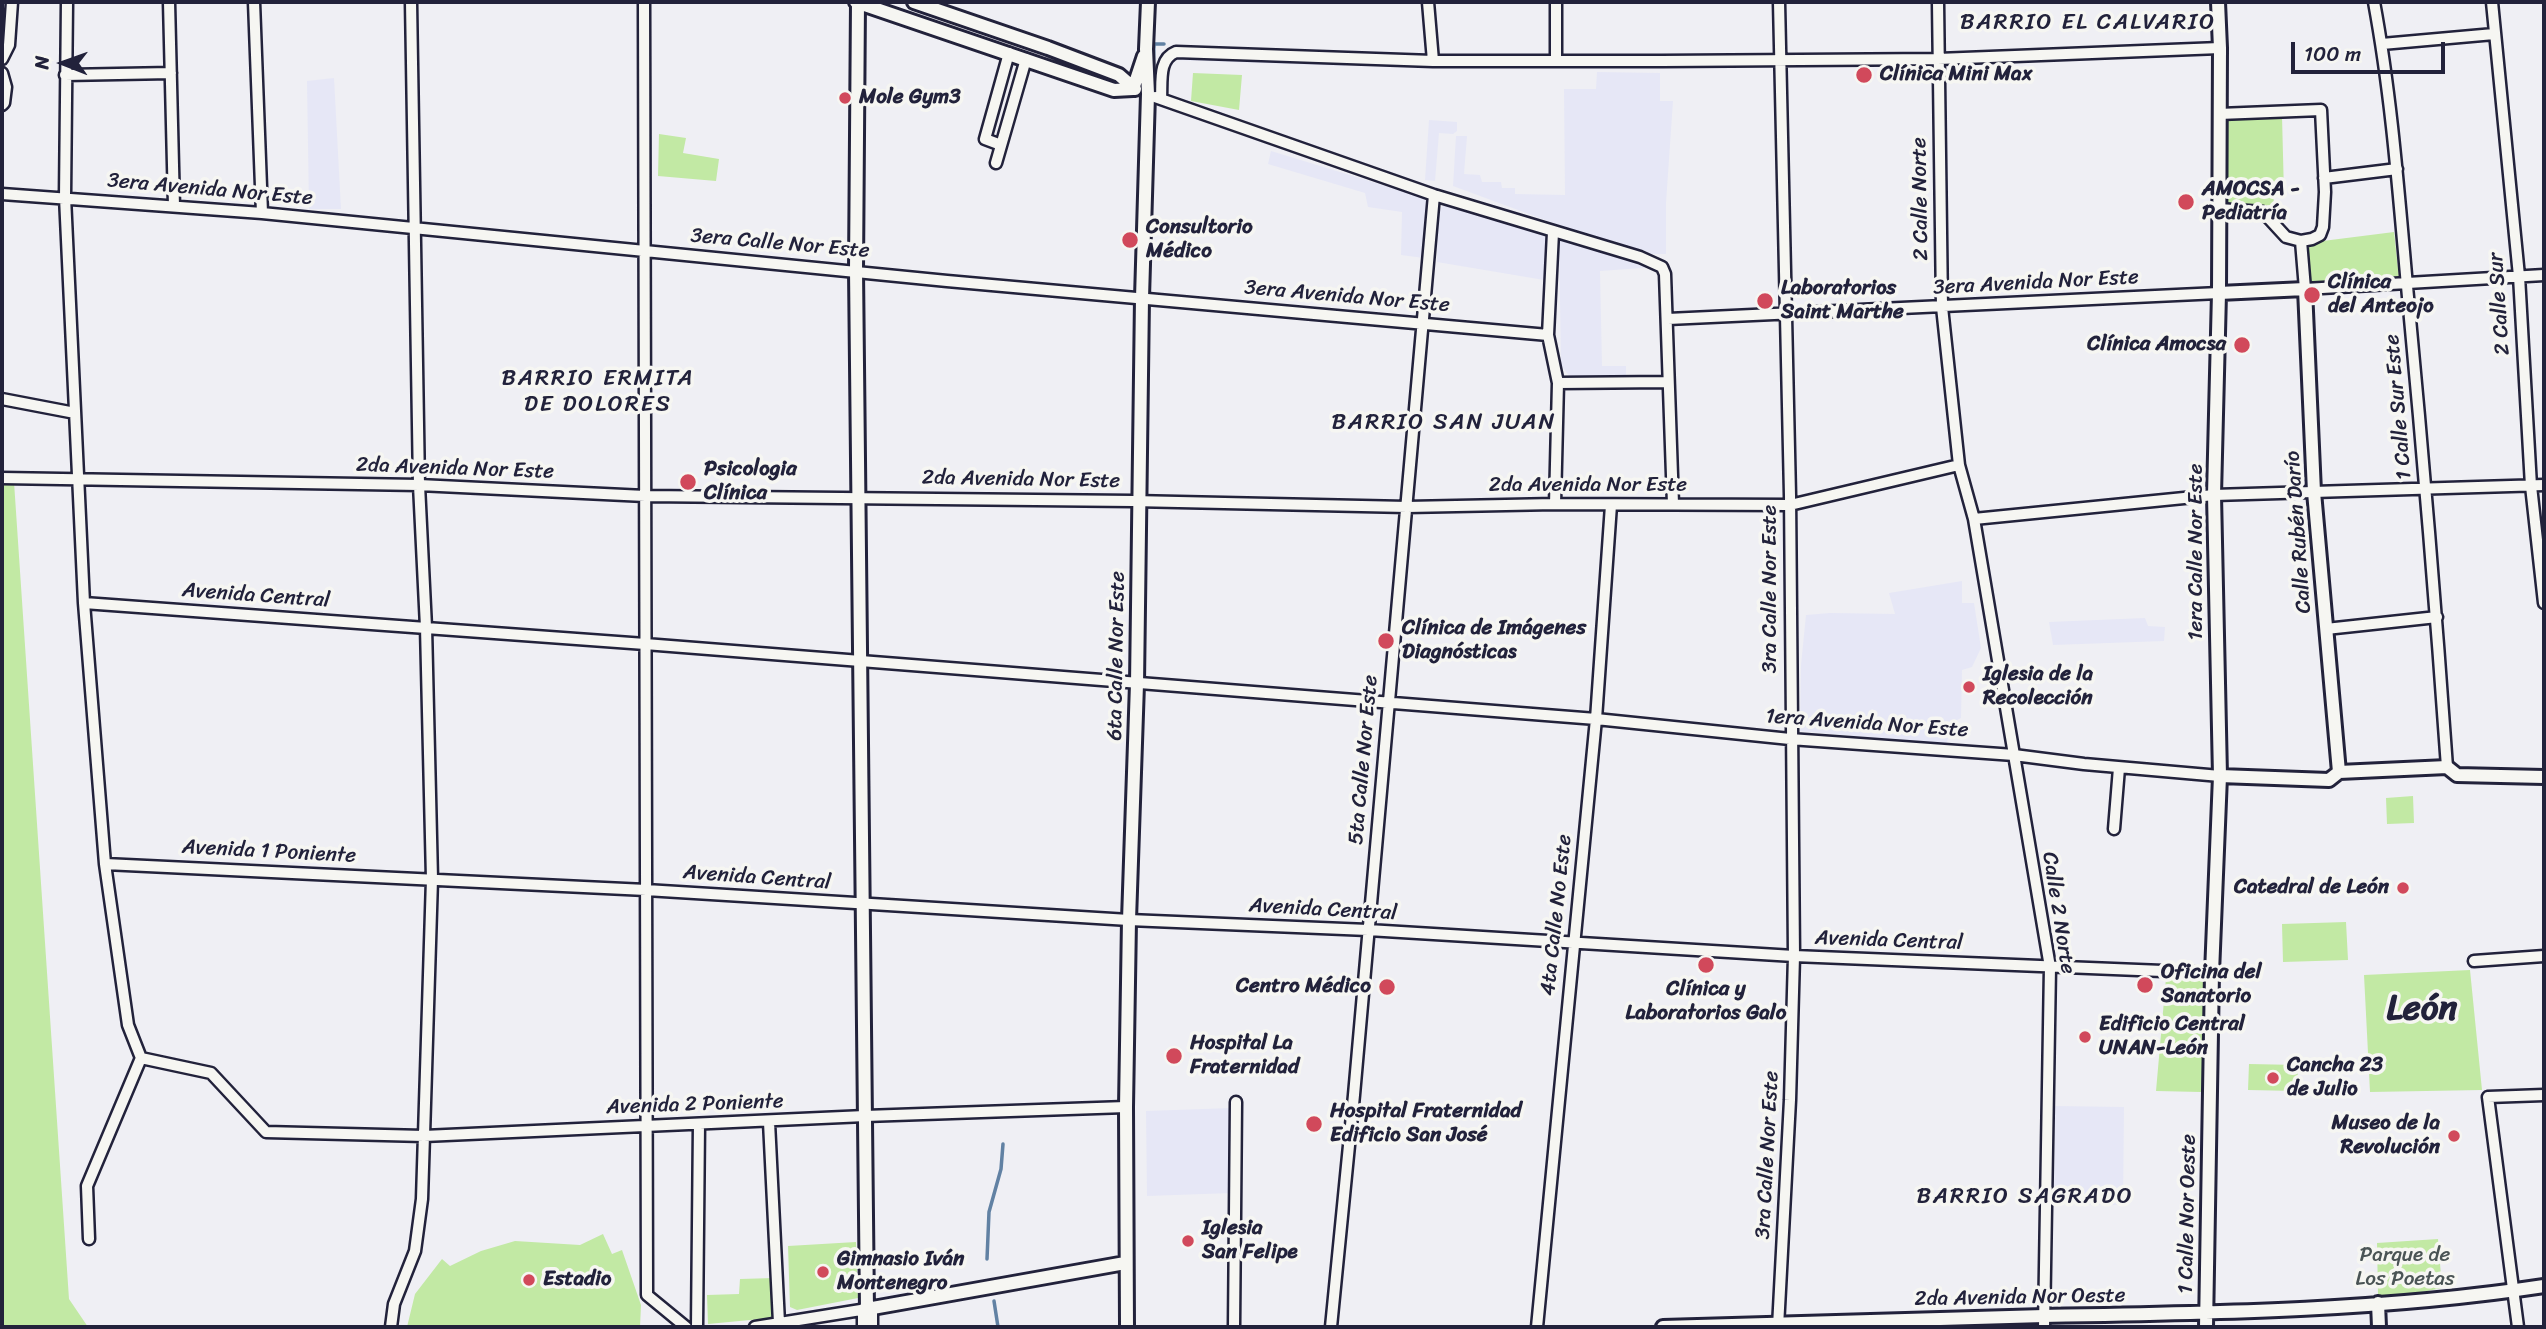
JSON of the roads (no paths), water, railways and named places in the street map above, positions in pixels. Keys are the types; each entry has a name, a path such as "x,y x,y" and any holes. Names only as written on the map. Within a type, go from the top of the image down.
{"street":[{"path":"2,60 9,46 12,2"},
{"path":"66,2 65,197 84,603 104,864 128,1025 141,1058 88,1186 89,1239"},
{"path":"169,2 174,206"},
{"path":"254,2 261,213"},
{"path":"391,1327 394,1304 415,1251 422,1199 432,880 426,627 419,485 411,2"},
{"path":"644,2 647,1295 686,1327"},
{"path":"872,1327 868,1309 865,1116 856,271 857,2 1114,90 1133,89 1434,195 1640,257 1662,267 1665,274 1668,319 1667,382 1673,504"},
{"path":"914,2 1119,75 1133,89"},
{"name":"6ta Calle Nor Este","path":"1127,1327 1126,1107 1137,684 1148,2"},
{"path":"1428,2 1433,61"},
{"path":"1556,2 1556,60"},
{"path":"1779,2 1781,60"},
{"name":"2 Calle Norte","path":"1938,2 1942,307 1959,465 1973,519"},
{"name":"1era Calle Nor Este","path":"2209,1101 2220,776 2214,495 2219,209 2218,2"},
{"name":"1 Calle Sur Este","path":"2374,2 2382,44 2397,169 2437,617 2447,767"},
{"name":"2 Calle Sur","path":"2491,2 2519,276 2531,486 2544,603"},
{"path":"959,36 966,19"},
{"path":"2382,44 2494,34"},
{"path":"1041,64 1048,48"},
{"path":"1161,99 1163,67 1167,57 1176,52 1433,61 1781,60 1938,58 2220,48"},
{"name":"6ta Calle Nor Este","path":"1133,89 1146,49"},
{"path":"1001,145 985,139 1009,53"},
{"path":"996,163 1026,59"},
{"name":"3ra Calle Nor Este","path":"1778,1325 1790,1100 1794,956 1790,505 1784,315 1781,60"},
{"path":"2,73 6,87 2,105"},
{"path":"65,75 171,74"},
{"path":"2219,114 2321,110 2323,227 2320,235 2301,241 2286,237 2263,212 2219,209"},
{"path":"2324,178 2397,169"},
{"name":"3era Avenida Nor Este","path":"2,194 261,213 415,228"},
{"name":"5ta Calle Nor Este","path":"1331,1327 1434,195"},
{"name":"3era Calle Nor Este","path":"415,228 1142,298"},
{"path":"1553,232 1548,335 1558,383 1555,504"},
{"path":"2301,241 2305,289"},
{"name":"3era Avenida Nor Este","path":"1668,319 2544,275"},
{"name":"Calle Rubén Darío","path":"2305,289 2314,492 2339,772"},
{"name":"3era Avenida Nor Este","path":"1142,298 1548,335"},
{"path":"1558,383 1667,382"},
{"path":"2,400 75,413"},
{"name":"2da Avenida Nor Este","path":"2,478 419,485 645,496 1139,501 1407,507 1555,504 1790,505 1959,465"},
{"path":"1973,519 2214,495 2544,485"},
{"name":"4ta Calle No Este","path":"1537,1327 1596,719 1611,505"},
{"name":"Calle 2 Norte","path":"1973,519 2050,967 2044,1322"},
{"name":"Avenida Central","path":"84,603 426,627 1389,704"},
{"path":"2326,629 2437,617"},
{"name":"1era Avenida Nor Este","path":"1389,704 1596,719 1790,739 2014,755 2119,768 2220,776 2329,780 2339,772 2447,767 2457,775 2544,777"},
{"path":"2114,829 2119,768"},
{"name":"Avenida 1 Poniente","path":"104,864 432,880"},
{"name":"Avenida Central","path":"432,880 646,890 1129,920 1368,930 1794,956 2212,973"},
{"path":"2474,961 2544,956"},
{"name":"Avenida 2 Poniente","path":"141,1058 211,1073 266,1132 424,1136 1126,1107"},
{"path":"2518,1327 2488,1097 2544,1095"},
{"name":"1 Calle Nor Oeste","path":"2206,1321 2209,1101"},
{"path":"1234,1327 1237,1102"},
{"path":"769,1122 779,1323"},
{"path":"697,1327 699,1124"},
{"path":"755,1327 1125,1263"},
{"name":"2da Avenida Nor Oeste","path":"1663,1327 2206,1321 2544,1286"},
{"path":"2378,1303 2379,1327"},
{"path":"863,1327 868,1309"}],"waterway":[{"path":"1152,44 1164,44"},
{"path":"1153,73 1154,44"},
{"path":"987,1259 989,1212 1001,1169 1003,1144"},
{"path":"994,1301 998,1327"}],"place":[{"name":"Clínica Mini Max","path":"1864,75"},
{"name":"Mole Gym3","path":"845,98"},
{"name":"AMOCSA - Pediatría","path":"2186,202"},
{"name":"Consultorio Médico","path":"1130,240"},
{"name":"Clínica del Anteojo","path":"2312,295"},
{"name":"Laboratorios Saint Marthe","path":"1765,301"},
{"name":"Clínica Amocsa","path":"2242,345"},
{"name":"Psicologia Clínica","path":"688,482"},
{"name":"Clínica de Imágenes Diagnósticas","path":"1386,641"},
{"name":"Iglesia de la Recolección","path":"1969,687"},
{"name":"Catedral de León","path":"2403,888"},
{"name":"Clínica y Laboratorios Galo","path":"1706,965"},
{"name":"Oficina del Sanatorio","path":"2145,985"},
{"name":"Centro Médico","path":"1387,987"},
{"name":"Edificio Central UNAN-León","path":"2085,1037"},
{"name":"Hospital La Fraternidad","path":"1174,1056"},
{"name":"Cancha 23 de Julio","path":"2273,1078"},
{"name":"Hospital Fraternidad Edificio San José","path":"1314,1124"},
{"name":"Museo de la Revolución","path":"2454,1136"},
{"name":"Iglesia San Felipe","path":"1188,1241"},
{"name":"Gimnasio Iván Montenegro","path":"823,1272"},
{"name":"Estadio","path":"529,1280"}],"district":[{"name":"BARRIO EL CALVARIO","path":"2088,23"},
{"name":"BARRIO ERMITA DE DOLORES","path":"598,392"},
{"name":"BARRIO SAN JUAN","path":"1444,423"},
{"name":"León","path":"2422,1010"},
{"name":"BARRIO SAGRADO","path":"2025,1197"}],"park label":[{"name":"Parque de Los Poetas","path":"2405,1268"}]}
